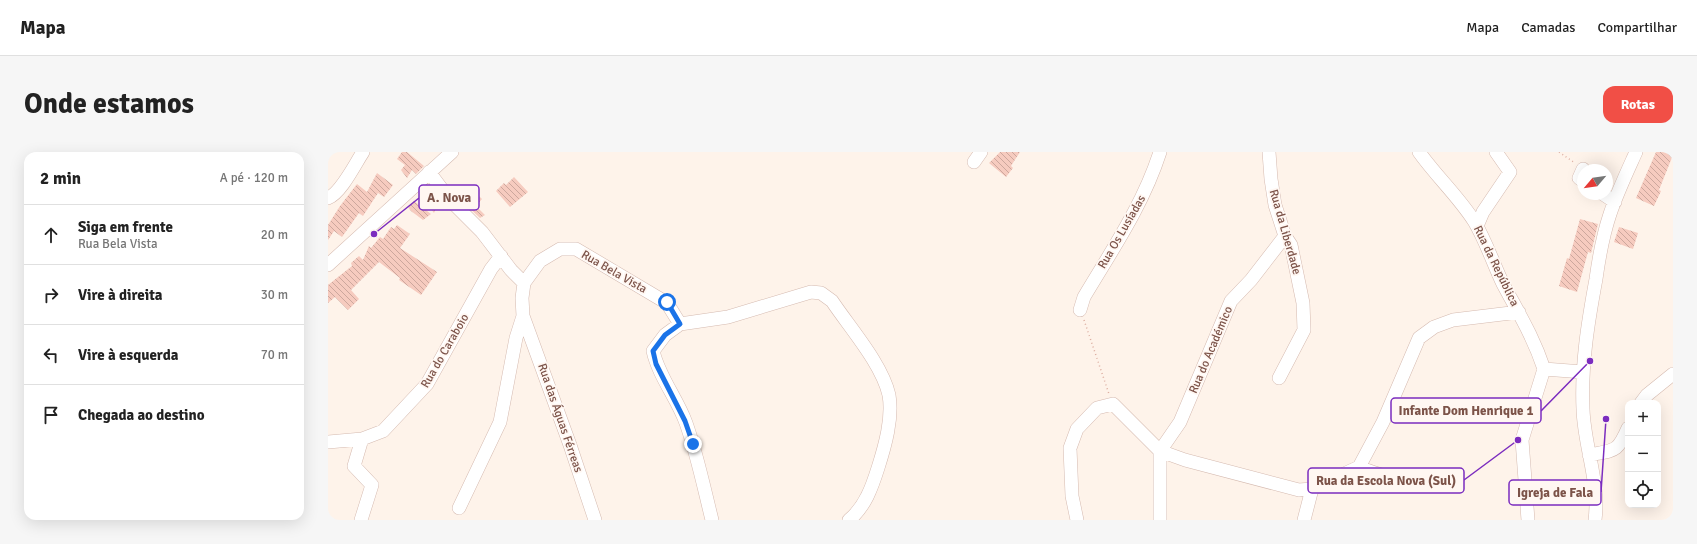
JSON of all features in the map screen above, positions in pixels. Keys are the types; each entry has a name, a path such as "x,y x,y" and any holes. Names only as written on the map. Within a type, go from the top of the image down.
{"street":[{"path":"328,198 332,197 363,152"},
{"path":"328,265 452,152"},
{"name":"Rua Os Lusíadas","path":"1080,310 1084,297 1139,204 1153,175 1160,152"},
{"name":"Rua da Liberdade","path":"1269,152 1275,206 1285,236 1291,245 1303,303 1304,330 1279,378"},
{"name":"Rua da República","path":"1419,152 1459,200 1488,246 1503,284 1536,346 1544,369"},
{"path":"1476,226 1510,172 1496,152"},
{"path":"1595,520 1597,508 1595,482 1589,455 1583,410 1583,372 1587,327 1602,243 1610,214 1636,152"},
{"path":"429,172 450,200 482,232 524,283 522,298 523,316 516,338 500,422 459,508"},
{"name":"Rua do Académico","path":"1160,451 1180,422 1232,301 1251,280 1285,236"},
{"name":"Rua Bela Vista","path":"524,283 540,261 560,249 576,249 667,302 680,324"},
{"name":"Rua do Caraboio","path":"328,442 362,439 383,430 427,384 491,269 501,256"},
{"path":"712,520 693,444 685,421 656,364 653,351 665,335 680,324 728,317 811,292 821,293 832,301 880,371 889,396 889,420 884,450 870,492 852,517 848,520"},
{"path":"1077,520 1072,496 1070,448 1077,429 1097,408 1113,404 1160,451 1185,460 1299,490 1312,489 1359,467 1383,422 1419,338 1434,327 1453,320 1519,312"},
{"name":"Rua das Águas Férreas","path":"523,316 570,444 595,520"},
{"path":"1528,520 1522,440 1544,369 1583,372"},
{"path":"1643,400 1647,395 1673,374"},
{"path":"1589,455 1614,450 1621,444 1625,435"},
{"path":"361,520 372,485 354,466 362,439"},
{"path":"1160,451 1160,520"},
{"path":"1359,467 1393,479 1440,486"},
{"path":"1304,520 1312,489"}],"path":[{"path":"1559,152 1577,169"},
{"path":"1080,310 1113,404"}],"building":[{"path":"402,152 407,152 424,166 416,174 412,170 407,178 401,170 405,165 397,159"},
{"path":"1000,152 1020,152 1011,166 1013,168 1006,177 989,163"},
{"path":"1656,152 1673,152 1673,155 1659,190 1661,191 1654,206 1636,198"},
{"path":"377,173 393,185 384,197 378,193 363,216 359,213 342,237 334,231 328,240 328,225 340,206 357,184 367,192"},
{"path":"514,177 528,192 510,207 496,191 504,183 506,185"},
{"path":"430,186 440,200 434,213 420,195"},
{"path":"475,192 482,199 476,206 485,215 480,218 465,204"},
{"path":"414,201 431,214 423,220 411,211 408,207"},
{"path":"1580,219 1598,224 1591,253 1588,252 1577,292 1559,286 1567,258 1569,259"},
{"path":"397,225 410,234 400,248 437,272 421,295 399,280 400,278 379,262 351,290 359,299 348,310 335,297 328,303 328,285 352,266 351,263 359,256 363,260 369,246 371,248 380,237 383,239 391,227 394,229"},
{"path":"1619,227 1638,233 1633,249 1614,242"}],"place":[{"name":"A. Nova","path":"374,234"},
{"name":"Infante Dom Henrique 1","path":"1590,361"},
{"name":"Igreja de Fala","path":"1606,419"},
{"name":"Rua da Escola Nova (Sul)","path":"1518,440"}],"route":[{"path":"667,302 680,324 665,335 653,351 656,364 685,421 693,444"}]}
